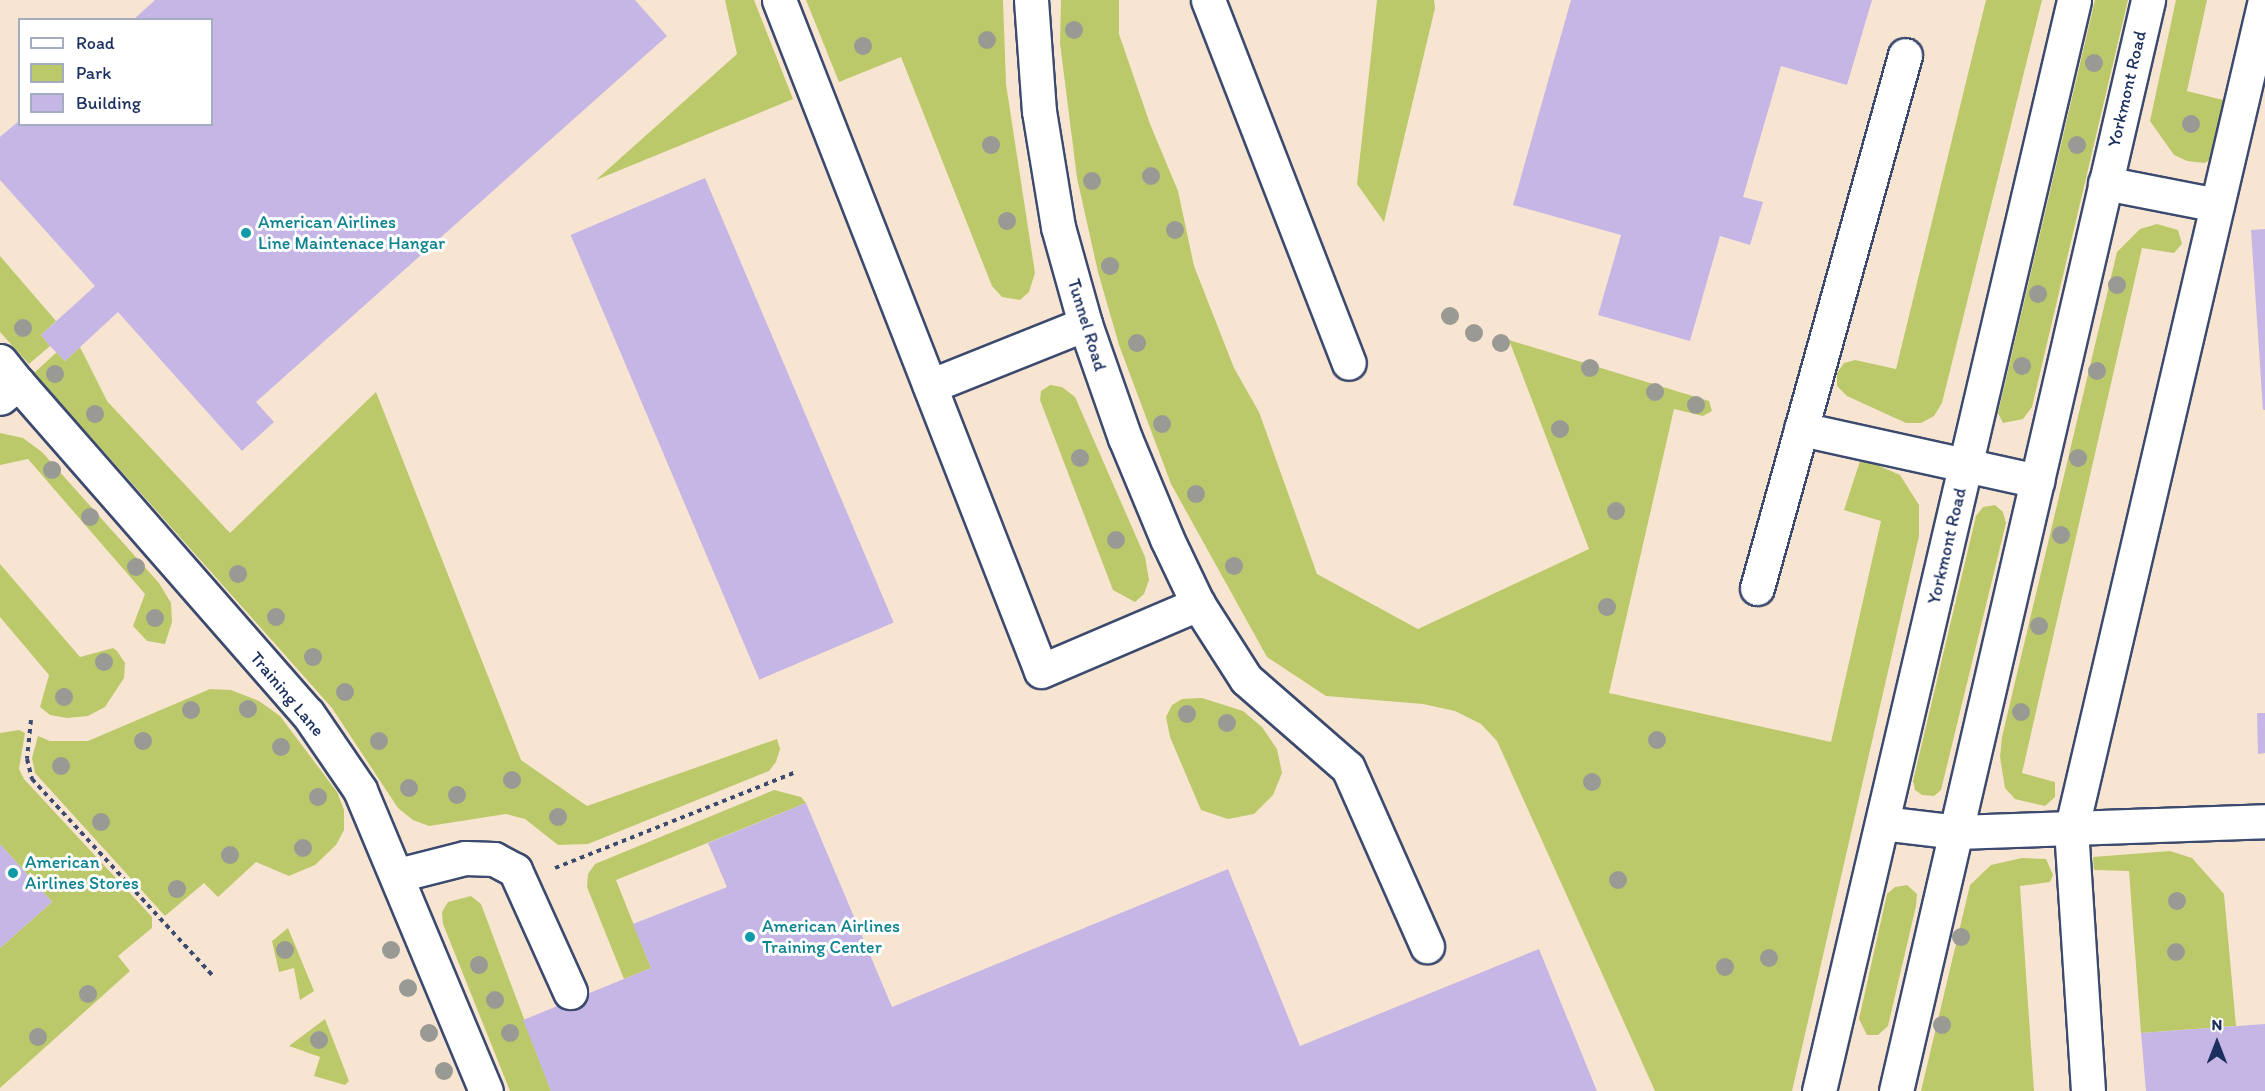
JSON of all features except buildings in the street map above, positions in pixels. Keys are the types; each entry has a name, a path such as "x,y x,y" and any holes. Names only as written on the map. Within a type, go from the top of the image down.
{"street":[{"path":"779,0 1041,671 1198,604"},
{"name":"Tunnel Road","path":"1031,0 1039,111 1056,215 1085,324 1125,438 1198,604 1246,679 1348,768 1427,946"},
{"path":"1208,0 1349,363"},
{"name":"Yorkmont Road","path":"1819,1091 2074,0"},
{"name":"Yorkmont Road","path":"1896,1091 2148,0"},
{"path":"2088,1091 2071,831 2265,0"},
{"path":"1757,588 1905,55"},
{"path":"2105,183 2217,205"},
{"path":"930,386 1085,324"},
{"name":"Training Lane","path":"6,381 308,714 360,790 398,875 486,1091"},
{"path":"1801,429 2037,481"},
{"path":"1882,823 1957,832 2071,831 2265,821"},
{"path":"398,875 465,858 494,859 515,870 570,992"}],"path":[{"path":"31,720 27,759 32,779 213,976"},
{"path":"521,882 794,773"}],"green space":[{"path":"725,0 754,0 793,99 596,180 737,54"},
{"path":"806,0 1003,0 1006,84 1035,273 1029,292 1020,300 1002,297 992,286 901,57 839,82"},
{"path":"1061,0 1119,0 1119,34 1150,124 1178,191 1194,266 1234,368 1259,412 1317,574 1418,629 1589,549 1509,340 1709,401 1712,411 1703,416 1674,409 1609,693 1831,742 1881,521 1844,510 1861,458 1900,475 1919,505 1919,536 1792,1091 1655,1091 1497,741 1481,724 1455,711 1423,704 1326,696 1267,657 1171,484 1119,345 1098,272 1077,178 1060,43"},
{"path":"1377,0 1434,0 1435,8 1384,222 1357,184"},
{"path":"1986,0 2042,0 1942,403 1934,416 1921,423 1906,423 1847,396 1837,386 1837,373 1844,363 1855,360 1896,369"},
{"path":"2095,0 2128,0 2032,407 2023,419 2003,423 1998,413"},
{"path":"2176,0 2207,0 2187,91 2231,102 2219,153 2205,163 2187,161 2174,155 2150,121"},
{"path":"2157,224 2178,230 2182,244 2174,253 2142,248 2022,773 2055,782 2055,797 2045,806 2015,799 2005,788 2000,757 2002,737 2117,252 2140,229"},
{"path":"0,256 56,321 41,335 50,346 29,364 0,332"},
{"path":"80,347 107,401 230,533 376,392 521,760 587,806 777,739 780,749 776,762 769,771 588,844 558,845 525,819 506,814 429,826 413,820 398,808 332,708 34,373 57,352 65,361"},
{"path":"1050,385 1062,387 1075,397 1145,557 1149,580 1144,594 1135,602 1113,590 1040,400 1041,391"},
{"path":"0,433 23,438 42,452 159,583 171,603 172,622 165,644 147,641 133,626 145,594 28,459 0,465"},
{"path":"1995,505 2003,512 2006,523 1941,790 1934,796 1922,795 1915,790 1913,781 1976,516 1983,507"},
{"path":"0,564 80,657 113,648 117,651 125,663 124,678 105,707 88,716 67,718 50,715 40,707 49,675 0,617"},
{"path":"210,689 231,690 259,701 280,716 337,792 344,810 344,830 336,845 315,865 289,876 256,862 218,897 204,883 165,916 35,773 32,758 38,736 50,741 88,741"},
{"path":"1202,698 1243,711 1262,727 1277,749 1282,773 1273,795 1254,814 1228,819 1201,810 1170,737 1166,717 1172,705 1182,699"},
{"path":"19,730 25,733 19,769 24,779 152,917 152,928 118,956 130,971 0,1088 0,948 52,902 0,844 0,733"},
{"path":"774,790 801,797 806,803 616,880 651,968 624,979 587,887 588,874 595,864"},
{"path":"2170,851 2192,858 2224,894 2236,1026 2141,1033 2129,871 2094,870 2093,857"},
{"path":"2022,858 2046,859 2053,875 2050,882 2020,886 2034,1091 1921,1091 1970,885 1991,865"},
{"path":"1907,885 1917,894 1916,906 1888,1026 1878,1035 1867,1035 1859,1019 1887,894 1895,887"},
{"path":"471,896 481,904 551,1091 510,1091 443,924 442,912 448,902"},
{"path":"288,928 314,991 300,1000 294,968 279,972 272,941"},
{"path":"325,1019 349,1081 345,1085 314,1076 320,1057 289,1046"}],"place":[{"name":"American Airlines Line Maintenace Hangar","path":"246,233"},
{"name":"American Airlines Stores","path":"13,873"},
{"name":"American Airlines Training Center","path":"750,937"}]}
